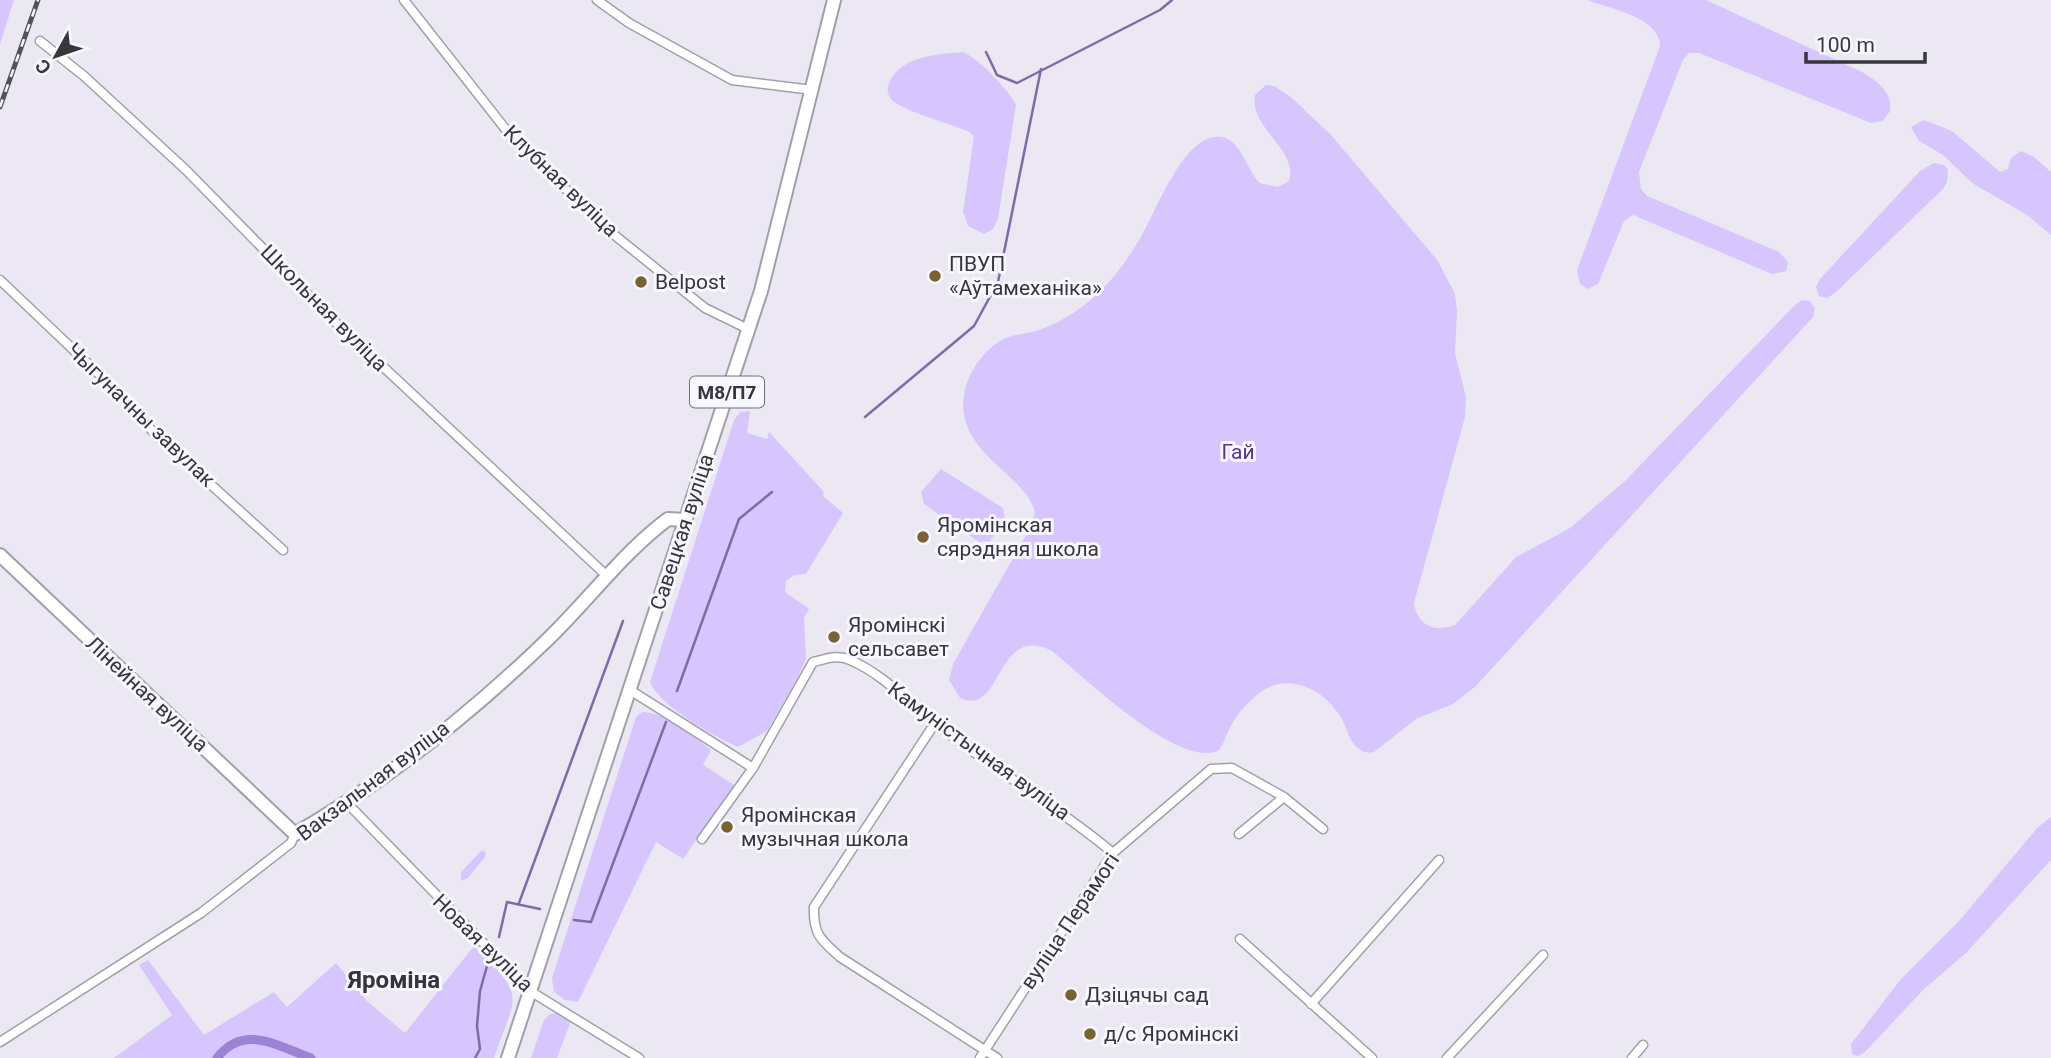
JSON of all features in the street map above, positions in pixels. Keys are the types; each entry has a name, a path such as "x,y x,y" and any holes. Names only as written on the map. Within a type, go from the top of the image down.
{"main road":[{"name":"Савецкая вуліца","path":"508,1058 774,246 834,0"},
{"name":"Вакзальная вуліца","path":"295,834 347,803 502,682 547,641 607,576 668,519 686,520"},
{"name":"Лінейная вуліца","path":"0,555 295,834"}],"street":[{"name":"Клубная вуліца","path":"404,0 507,131 602,225 705,308 748,329"},
{"path":"597,0 629,23 732,80 813,90"},
{"name":"Школьная вуліца","path":"40,41 85,76 176,161 342,328 607,576"},
{"name":"Чыгуначны завулак","path":"0,280 122,397 154,433 283,550"},
{"name":"Камуністычная вуліца","path":"702,839 753,768 813,662 831,657 847,659 872,671 935,723 1082,827 1113,853"},
{"path":"630,690 753,768"},
{"path":"935,723 814,907 813,926 820,938 841,957 983,1054 997,1058"},
{"name":"вуліца Перамогі","path":"983,1054 1113,853 1210,769 1232,768 1284,797 1323,829"},
{"path":"1239,834 1284,797"},
{"name":"Новая вуліца","path":"347,803 530,991 639,1058"},
{"name":"Вакзальная вуліца","path":"0,1042 201,913 291,843 295,834"},
{"path":"1311,1004 1438,860"},
{"path":"1240,939 1372,1058"},
{"path":"1447,1058 1543,955"},
{"path":"1632,1058 1643,1045"}],"green space":[{"path":"0,0 14,0 0,44"},
{"path":"1587,0 1706,0 1862,72 1878,83 1886,93 1890,111 1883,121 1871,123 1699,53 1689,53 1683,60 1639,172 1641,189 1647,196 1779,252 1788,262 1786,271 1772,274 1633,215 1624,221 1598,284 1587,289 1580,284 1577,270 1660,46 1658,36 1643,21"},
{"path":"963,52 992,75 1016,105 998,219 993,229 984,234 968,226 963,212 974,137 970,132 899,105 891,99 888,92 889,84 896,73 912,61 932,55"},
{"name":"Гай","path":"1266,85 1274,86 1291,97 1331,135 1438,261 1455,294 1455,353 1466,397 1465,417 1414,603 1419,617 1428,625 1441,628 1455,625 1516,557 1570,528 1625,481 1795,305 1802,300 1810,301 1815,309 1813,317 1475,687 1453,704 1416,719 1374,752 1364,752 1356,746 1340,716 1324,698 1292,683 1269,687 1258,694 1241,711 1218,751 1200,753 1179,746 1131,717 1052,651 1033,646 1020,649 1009,658 984,695 974,701 960,698 949,680 953,664 1029,530 1035,513 1019,486 980,448 970,433 964,415 964,395 969,377 987,351 1003,339 1057,322 1084,306 1103,289 1141,237 1174,173 1198,144 1211,137 1225,138 1236,145 1260,183 1278,187 1289,181 1287,159 1265,128 1255,107 1255,95"},
{"path":"1924,120 1952,131 2000,172 2008,169 2011,158 2021,151 2034,157 2051,172 2051,235 2027,215 1972,183 1943,155 1918,140 1911,127"},
{"path":"1934,163 1944,165 1948,170 1943,189 1835,293 1827,298 1819,296 1816,287 1820,279 1920,171"},
{"path":"750,411 747,433 767,439 769,432 824,492 823,496 843,513 806,574 794,575 786,581 785,592 809,609 804,618 806,659 798,677 767,731 738,747 676,711 656,692 650,682 734,420 740,412"},
{"path":"941,469 1003,508 1005,520 990,541 979,542 924,504 921,492"},
{"path":"642,712 670,720 711,750 703,765 734,785 683,859 656,842 578,1002 565,1000 554,992 552,978 636,717"},
{"path":"2051,817 2051,860 1966,953 1924,989 1865,1052 1858,1056 1852,1054 1851,1044 1901,979 1959,921 2038,827"},
{"path":"482,850 486,853 485,857 468,878 461,881 461,872"},
{"path":"474,946 503,977 510,988 512,998 512,1008 494,1058 114,1058 172,1015 139,965 148,960 204,1035 274,992 287,1007 336,963 367,1001 405,1033"},
{"path":"558,1013 571,1021 557,1058 531,1058 544,1020 550,1014"}],"waterway":[{"path":"986,52 997,75 1017,83 1160,10 1172,0"},
{"path":"865,417 974,326 998,282 1041,69"},
{"path":"677,691 739,519 772,492"},
{"path":"519,903 623,621"},
{"path":"574,920 591,922 666,722"},
{"path":"499,937 507,902 540,909"},
{"path":"475,1058 480,1049 477,1026 480,991 487,966"},
{"path":"217,1058 227,1047 250,1039 273,1043 311,1058"}],"railway":[{"path":"0,107 38,0"}],"place":[{"name":"ПВУП «Аўтамеханіка»","path":"935,276"},
{"name":"Belpost","path":"641,282"},
{"name":"Яромінская сярэдняя школа","path":"923,537"},
{"name":"Яромінскі сельсавет","path":"834,637"},
{"name":"Яромінская музычная школа","path":"727,827"},
{"name":"Дзіцячы сад","path":"1071,995"},
{"name":"д/с Яромінскі","path":"1090,1034"}],"district":[{"name":"Яроміна","path":"394,980"}]}
